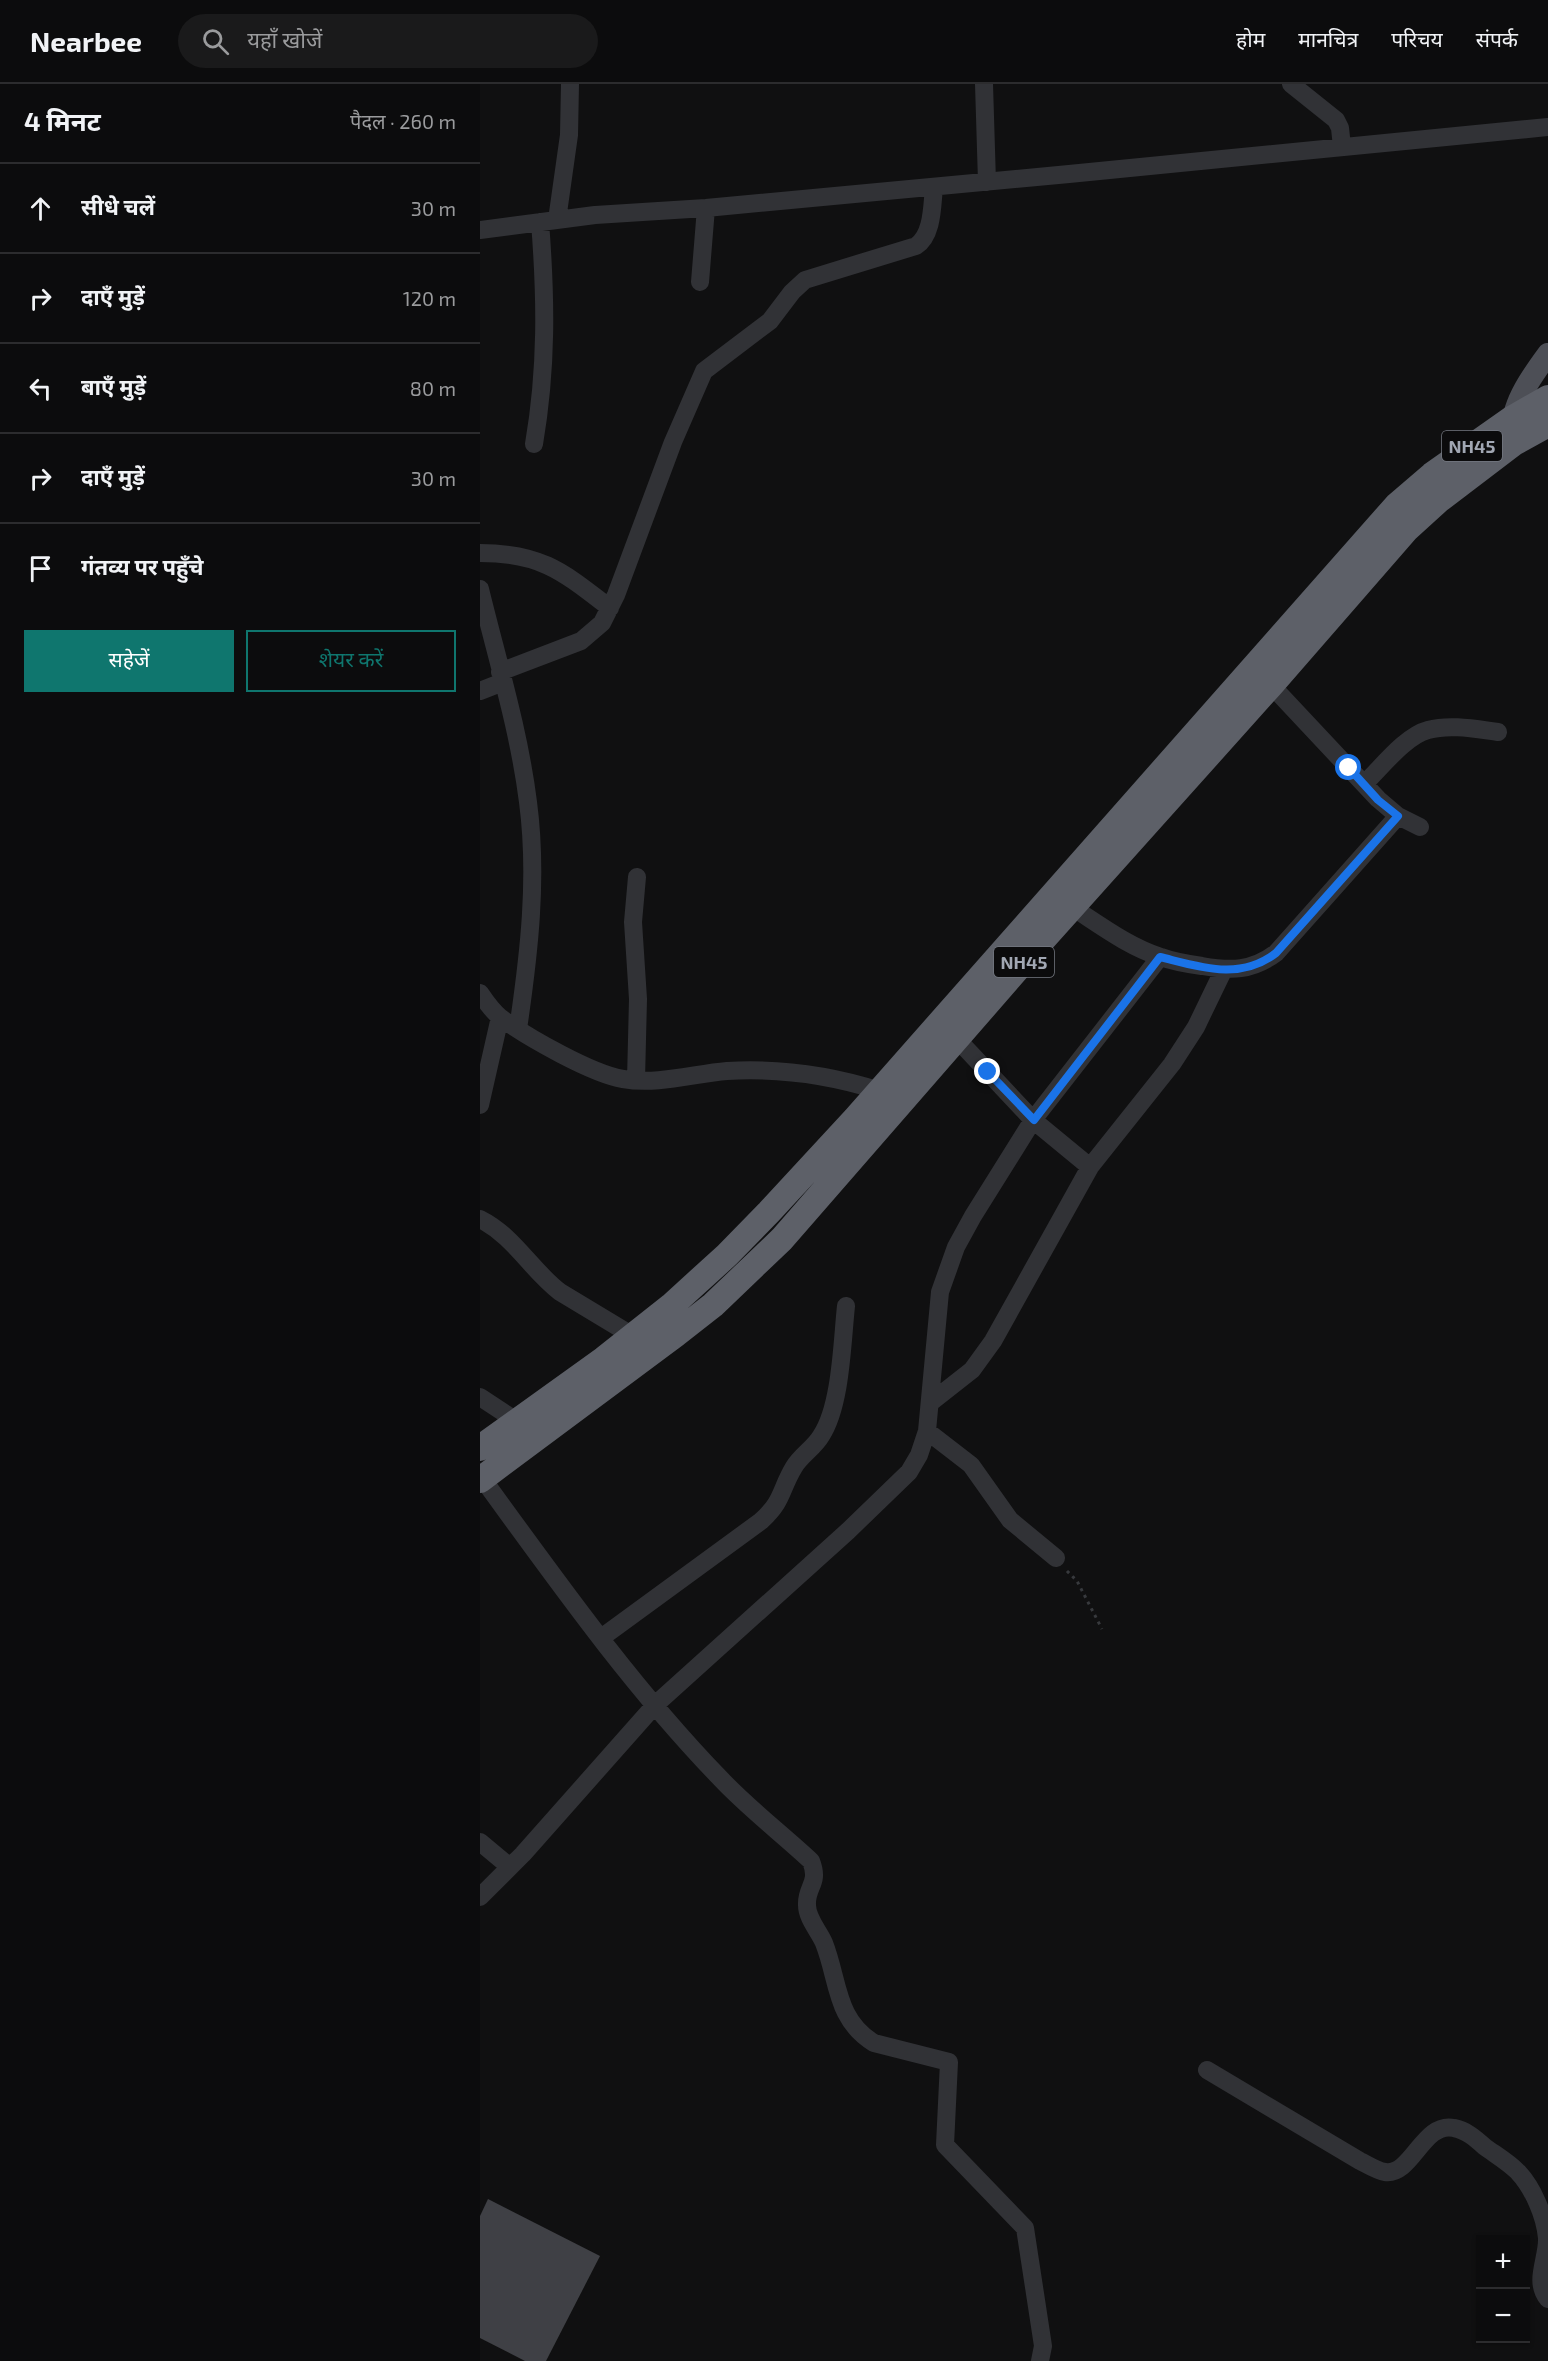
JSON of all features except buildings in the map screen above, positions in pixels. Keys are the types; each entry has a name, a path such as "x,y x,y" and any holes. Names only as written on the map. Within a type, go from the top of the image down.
{"highway":[{"name":"NH45","path":"481,1479 676,1334 748,1272 826,1190 1072,907 1406,530 1548,398"},
{"name":"NH45","path":"480,1448 633,1336 671,1306 727,1255 880,1091 1397,505 1432,475 1513,431 1548,424"}],"main road":[{"path":"1513,431 1527,387 1548,354"}],"street":[{"path":"534,444 545,349 549,221 568,135 570,84"},
{"path":"984,84 987,182"},
{"path":"1291,84 1336,120 1340,128 1342,147"},
{"path":"480,230 595,215 706,208 934,187 1548,127"},
{"path":"480,691 502,676 581,641 595,631 610,608 673,442 704,371 770,321 792,292 805,280 921,243 928,228 934,187"},
{"path":"700,282 706,208"},
{"path":"480,553 520,555 544,563 573,580 610,608"},
{"path":"480,589 524,775 531,834 531,914 526,977 518,1029"},
{"path":"1271,685 1364,784 1398,816 1420,827"},
{"path":"1364,784 1414,735 1426,730 1440,727 1498,732"},
{"path":"1072,907 1119,937 1160,957 1224,969 1251,968 1276,953 1398,816"},
{"path":"636,1080 638,999 633,922 637,877"},
{"path":"480,1897 510,1867 655,1705 888,1494 909,1472 919,1455 927,1431 936,1316 946,1270 973,1216 1034,1120 1160,957"},
{"path":"930,1403 972,1370 993,1341 1090,1167 1172,1064 1196,1027 1224,969"},
{"path":"481,999 500,1017 518,1029 607,1076 636,1080 727,1071 776,1070 820,1075 880,1091"},
{"path":"480,1105 500,1017"},
{"path":"957,1039 1034,1120 1090,1167"},
{"path":"480,1219 515,1245 550,1285 633,1336"},
{"path":"601,1638 761,1521 779,1502 794,1467 820,1437 828,1423 836,1392 846,1306"},
{"path":"480,1397 518,1422"},
{"path":"927,1431 971,1465 1010,1520 1056,1558"},
{"path":"481,1479 601,1638 655,1705 719,1778 811,1861 814,1883 807,1900 808,1912 823,1942 848,2020 855,2029 874,2043 949,2062 945,2145 1025,2228 1043,2346 1040,2361"},
{"path":"480,1842 510,1867"},
{"path":"1207,2070 1360,2161 1384,2172 1397,2170 1441,2128 1449,2127 1464,2131 1508,2163 1528,2185 1545,2223 1547,2250 1541,2283 1548,2299"}],"path":[{"path":"1056,1558 1077,1581 1102,1629"}],"route":[{"path":"988,1072 1034,1120 1160,957 1183,963 1234,970 1251,968 1276,953 1398,816 1378,800 1349,768"}]}
